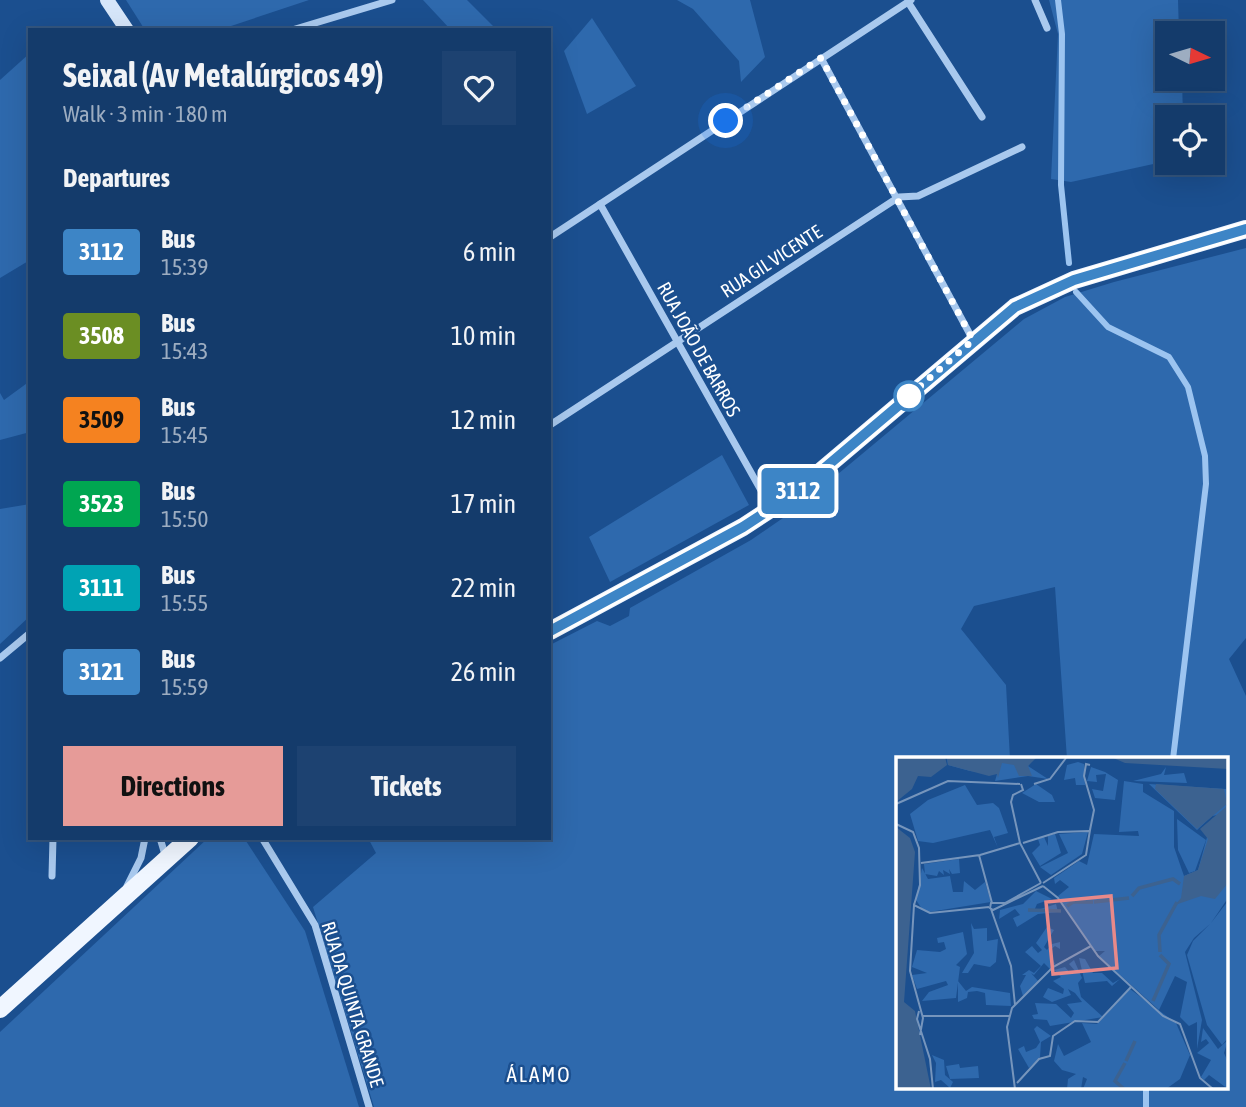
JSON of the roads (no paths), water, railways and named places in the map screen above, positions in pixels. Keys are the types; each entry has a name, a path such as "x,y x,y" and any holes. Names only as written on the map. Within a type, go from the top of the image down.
{"main road":[{"path":"107,0 126,28"},
{"path":"551,630 691,556 772,509 803,487 1015,307 1064,284 1246,229"},
{"path":"0,1009 188,840"}],"street":[{"path":"306,28 392,0"},
{"path":"1035,0 1046,28"},
{"path":"551,236 910,1 982,117"},
{"path":"821,58 899,197 973,340"},
{"name":"RUA GIL VICENTE","path":"551,424 899,197 918,196 1022,147"},
{"name":"RUA JOÃO DE BARROS","path":"600,204 675,342 772,509"},
{"path":"0,658 28,636"},
{"path":"52,876 53,840"},
{"path":"118,902 137,867 144,840"},
{"path":"161,840 166,859"},
{"name":"RUA DA QUINTA GRANDE","path":"263,840 314,925 369,1107"}],"waterway":[{"path":"1058,0 1062,34 1061,185 1069,263"},
{"path":"1076,292 1108,327 1169,357 1188,387 1205,456 1206,484 1173,757"},
{"path":"1146,1090 1146,1107"}],"district":[{"name":"ÁLAMO","path":"539,1075"}]}
